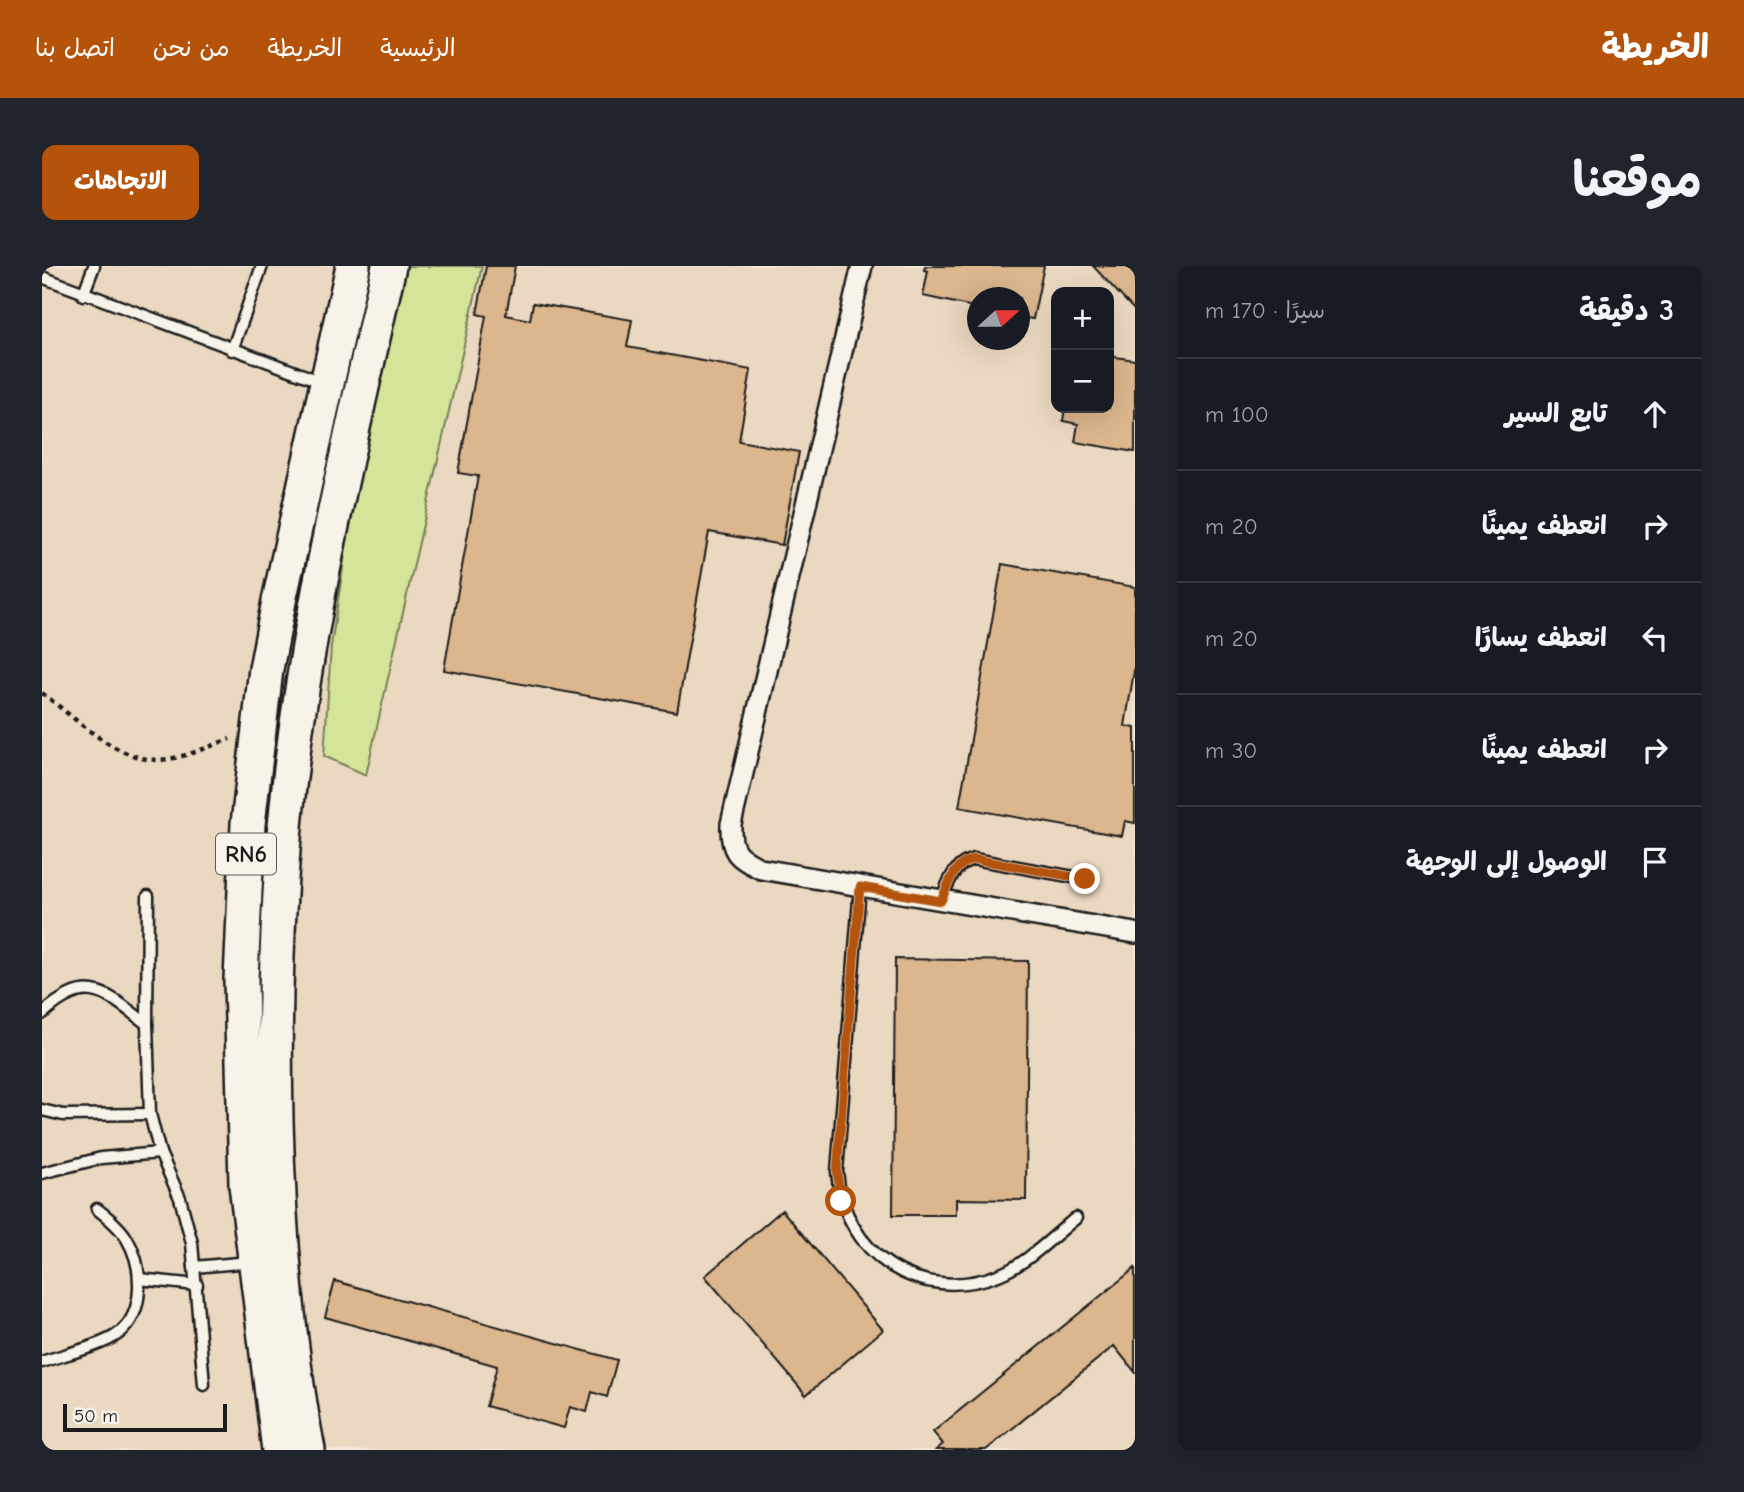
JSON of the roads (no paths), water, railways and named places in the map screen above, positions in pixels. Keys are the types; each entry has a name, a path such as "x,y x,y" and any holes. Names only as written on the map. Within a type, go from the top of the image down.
{"highway":[{"name":"RN6","path":"279,1450 246,1185 241,980 248,824 258,730 279,601 354,266"},
{"name":"RN6","path":"308,1450 286,1299 278,1178 275,1056 278,935 287,814 301,693 321,573 389,266"}],"street":[{"path":"862,266 731,824 730,838 734,851 744,861 761,869 1135,933"}],"lane":[{"path":"83,295 94,266"},
{"path":"232,350 262,266"},
{"path":"42,277 83,295 326,384"},
{"path":"941,901 957,867 974,859 1085,879"},
{"path":"860,887 837,1171 841,1201 853,1229 876,1256 890,1267 925,1280 961,1283 996,1276 1012,1269 1076,1218"},
{"path":"148,895 147,1024 150,1115 160,1153 188,1221 197,1285 204,1385"},
{"path":"42,1014 67,994 82,990 97,991 112,997 147,1024"},
{"path":"42,1110 63,1115 150,1115"},
{"path":"42,1173 101,1158 160,1153"},
{"path":"42,1362 118,1334 134,1310 139,1279 138,1266 128,1240 119,1228 97,1209"},
{"path":"194,1267 254,1262"},
{"path":"139,1279 197,1285"}]}
